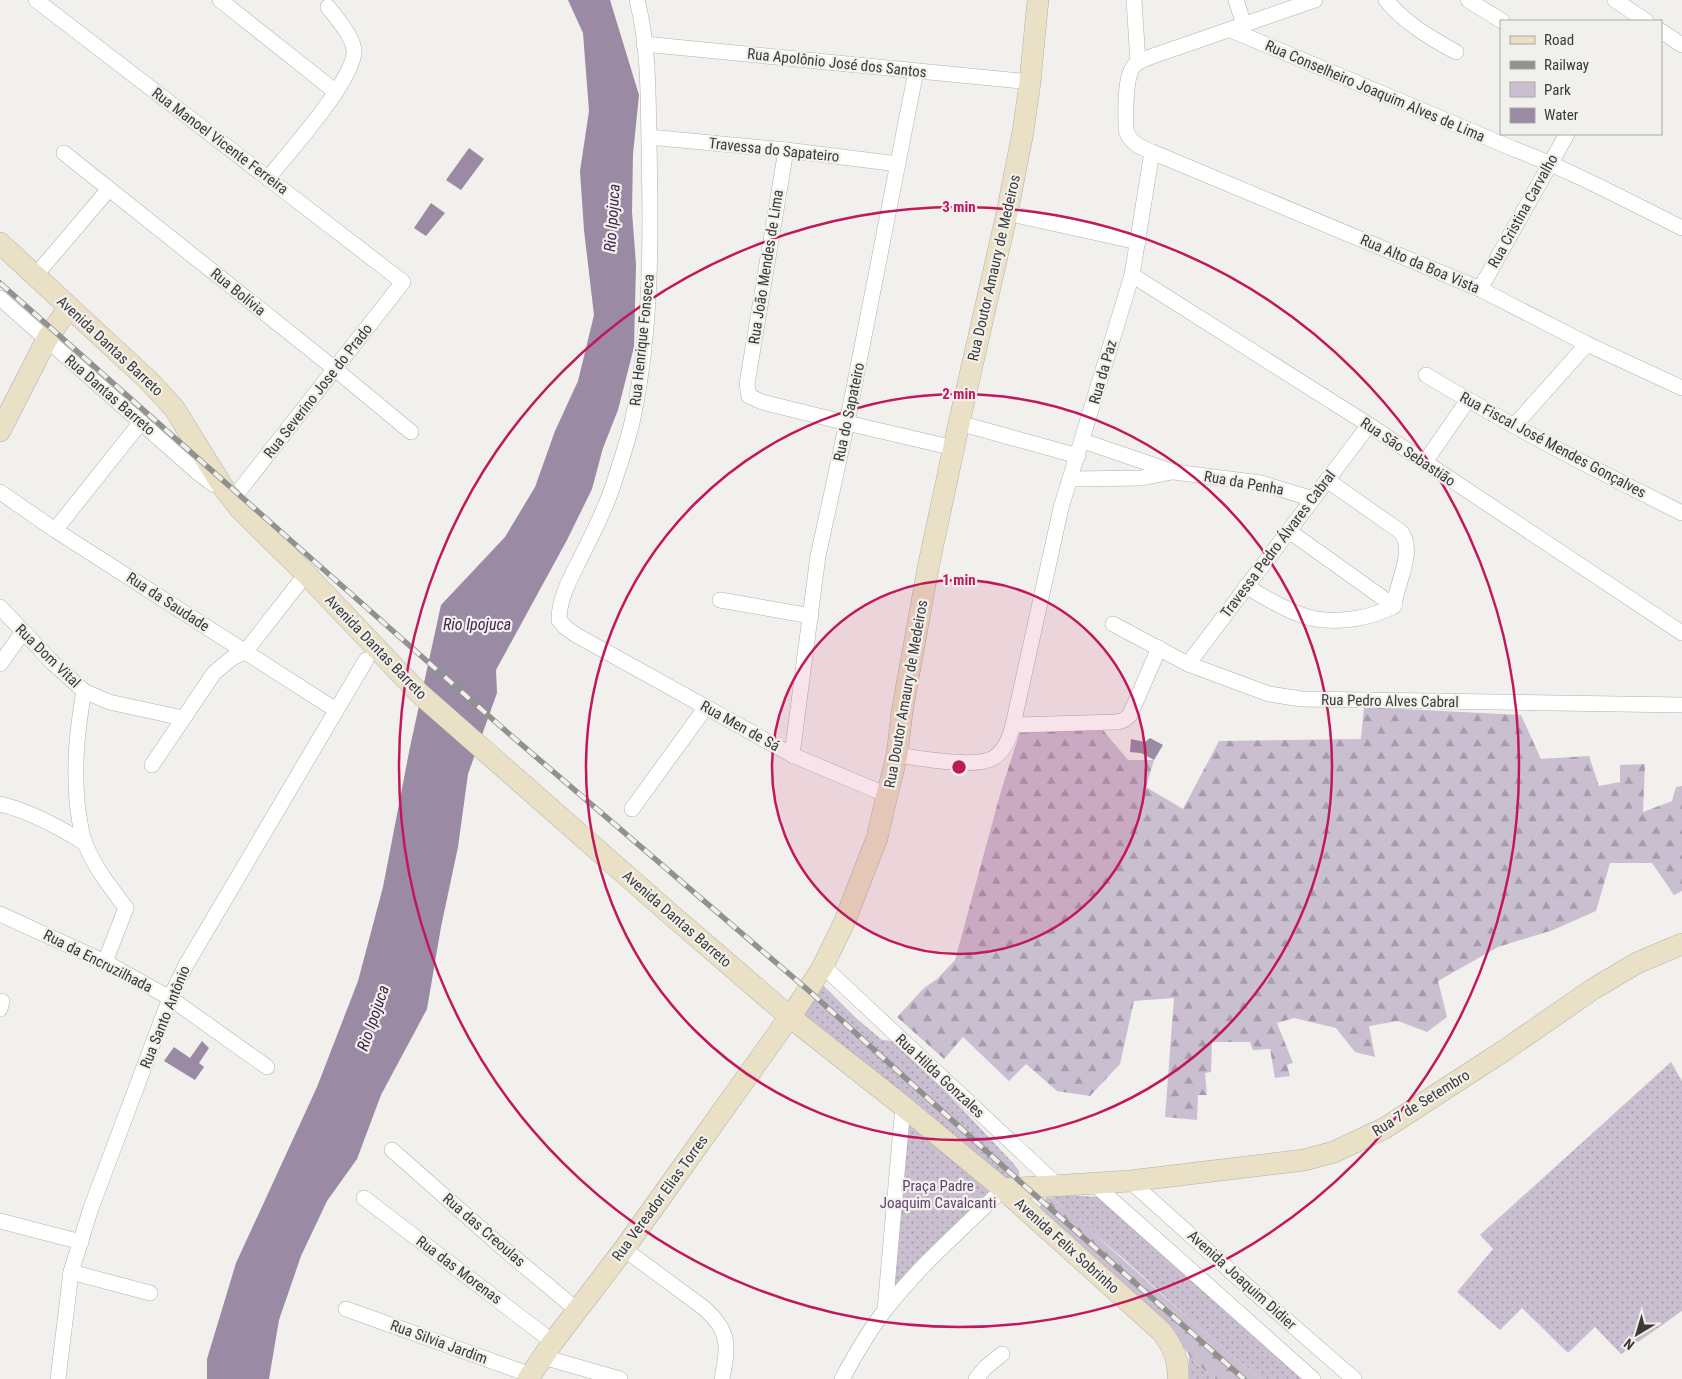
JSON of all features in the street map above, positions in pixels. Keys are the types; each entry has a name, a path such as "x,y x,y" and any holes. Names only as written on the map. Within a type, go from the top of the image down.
{"main road":[{"name":"Rua Doutor Amaury de Medeiros","path":"790,1016 823,966 844,923 877,838 888,795 897,755 902,712 928,568 1024,132 1038,0"},
{"name":"Avenida Dantas Barreto","path":"0,244 149,380 174,408 228,493 254,524 306,574 419,693 668,912 790,1016"},
{"path":"0,431 47,339 69,307"},
{"name":"Rua 7 de Setembro","path":"1003,1189 1130,1181 1304,1160 1334,1152 1385,1128 1505,1050 1593,989 1637,963 1681,947"},
{"name":"Avenida Felix Sobrinho","path":"790,1016 1003,1189 1161,1331 1174,1350 1178,1379"},
{"name":"Rua Vereador Elias Torres","path":"530,1377 790,1016"}],"street":[{"name":"Rua Manoel Vicente Ferreira","path":"36,0 269,177 403,282"},
{"path":"220,0 336,92"},
{"name":"Rua Henrique Fonseca","path":"597,647 564,627 558,620 559,610 567,587 605,508 633,419 648,307 651,252 647,69 642,18 637,0"},
{"path":"1134,0 1138,62"},
{"path":"1236,0 1237,27"},
{"path":"1152,152 1134,144 1126,130 1127,91 1130,73 1138,62 1315,0"},
{"path":"1386,0 1404,18 1427,36 1456,52"},
{"path":"1468,0 1500,20"},
{"path":"1615,0 1645,20"},
{"path":"269,177 336,92 351,67 354,49 349,37 328,7"},
{"name":"Rua Conselheiro Joaquim Alves de Lima","path":"1237,27 1505,146 1590,181 1682,228"},
{"path":"1662,32 1682,45"},
{"name":"Rua Apolônio José dos Santos","path":"644,44 1030,82"},
{"name":"Rua do Sapateiro","path":"792,755 818,556 847,423 916,71"},
{"name":"Rua Cristina Carvalho","path":"1480,289 1566,135"},
{"name":"Travessa do Sapateiro","path":"649,137 786,150 898,164"},
{"name":"Rua João Mendes de Lima","path":"786,150 746,384 748,393 752,399 847,423"},
{"name":"Rua da Paz","path":"897,755 952,762 987,761 1000,752 1013,725 1061,508 1132,276 1152,152"},
{"name":"Rua Alto da Boa Vista","path":"1152,152 1480,289 1587,344 1682,388"},
{"name":"Rua Bolívia","path":"64,153 411,432"},
{"path":"35,276 109,189"},
{"path":"1007,213 1138,242"},
{"name":"Rua São Sebastião","path":"1132,276 1369,425 1682,633"},
{"name":"Rua Severino Jose do Prado","path":"228,493 335,369 403,282"},
{"name":"Rua Dantas Barreto","path":"0,298 209,482 228,493"},
{"path":"1514,426 1587,344"},
{"name":"Rua Fiscal José Mendes Gonçalves","path":"1426,374 1468,400 1582,464 1682,513"},
{"path":"1425,462 1468,400"},
{"path":"55,530 140,422"},
{"path":"847,423 954,448"},
{"path":"959,423 1078,456"},
{"name":"Travessa Pedro Álvares Cabral","path":"1188,664 1369,425"},
{"name":"Rua da Penha","path":"1083,441 1174,472 1261,483 1313,499"},
{"name":"Rua da Penha","path":"1071,479 1141,478 1174,472"},
{"path":"1327,480 1401,532 1406,538 1408,544 1407,554 1395,594 1394,606"},
{"name":"Rua da Saudade","path":"0,492 55,530 336,710"},
{"path":"1289,531 1394,606"},
{"path":"152,765 221,666 245,652 306,574"},
{"path":"1246,586 1293,611 1314,619 1343,621 1383,612 1394,606"},
{"path":"720,600 811,616"},
{"name":"Rua Dom Vital","path":"0,607 84,691 76,737 75,763 79,820 85,843 98,867 126,908 105,962"},
{"name":"Rua Pedro Alves Cabral","path":"1113,624 1188,664 1270,694 1301,699 1682,705"},
{"path":"0,664 23,632"},
{"name":"Rua Men de Sá","path":"597,647 792,755 888,795"},
{"path":"1013,725 1106,723 1124,720 1134,708 1159,648"},
{"name":"Rua Santo Antônio","path":"58,1379 71,1272 91,1208 170,998 186,965 366,660"},
{"path":"84,691 109,702 183,718"},
{"path":"632,810 706,707"},
{"path":"0,804 12,807 59,827 85,843"},
{"name":"Rua da Encruzilhada","path":"0,914 105,962 170,998 267,1066"},
{"name":"Rua Hilda Gonzales","path":"823,966 1057,1185"},
{"path":"885,1310 903,1106"},
{"name":"Rua das Creoulas","path":"392,1150 503,1248 577,1310"},
{"name":"Avenida Joaquim Didier","path":"1130,1181 1354,1379"},
{"name":"Avenida Joaquim Didier","path":"1094,1184 1310,1376"},
{"path":"842,1379 862,1343 885,1310 922,1268 1003,1189"},
{"name":"Rua das Morenas","path":"364,1198 548,1350"},
{"path":"0,1221 80,1242"},
{"path":"624,1249 714,1317 724,1331 726,1340 722,1379"},
{"path":"71,1272 150,1293"},
{"path":"1228,1305 1246,1285"},
{"name":"Rua Silvia Jardim","path":"346,1309 530,1377"},
{"path":"548,1350 620,1379"},
{"path":"976,1379 986,1367 1002,1354"},
{"path":"1310,1376 1326,1355"}],"green space":[{"path":"1364,707 1521,715 1541,759 1589,756 1599,786 1620,782 1620,765 1645,764 1643,812 1672,801 1676,787 1682,786 1682,891 1674,895 1652,863 1610,863 1596,911 1553,930 1498,947 1438,981 1447,1017 1427,1032 1398,1021 1369,1026 1375,1057 1355,1052 1336,1028 1294,1018 1277,1023 1293,1063 1287,1065 1290,1076 1275,1078 1270,1049 1253,1050 1250,1042 1212,1042 1211,1072 1205,1073 1207,1095 1198,1095 1197,1120 1165,1117 1174,998 1134,1001 1120,1064 1090,1096 1057,1091 1026,1064 1009,1081 963,1037 944,1059 897,1017 924,988 937,979 955,960 1001,791 1020,732 1102,729 1128,760 1154,760 1146,787 1183,809 1219,741 1361,739"},
{"path":"823,985 856,1018 882,1040 893,1041 949,1095 1013,1163 1019,1171 1020,1179 1012,1183 803,1016"},
{"path":"1671,1062 1682,1081 1682,1311 1621,1354 1595,1327 1568,1353 1522,1308 1500,1330 1457,1292 1493,1249 1480,1235"},
{"name":"Praça Padre Joaquim Cavalcanti","path":"908,1122 992,1192 893,1293"},
{"path":"1048,1194 1101,1197 1305,1379 1261,1379 1197,1326 1125,1260"},
{"path":"1047,1197 1052,1198 1069,1211 1197,1326 1261,1379 1215,1379 1194,1361 1177,1339 1040,1217 1040,1206"},
{"path":"1189,1353 1194,1361 1215,1379 1188,1379"}],"water":[{"name":"Rio Ipojuca","path":"568,0 610,0 639,95 633,154 632,212 636,264 634,347 618,410 603,448 592,489 567,540 496,670 497,693 468,774 458,847 441,927 427,1009 381,1095 357,1159 327,1201 301,1256 279,1320 269,1379 207,1379 207,1359 236,1263 317,1087 358,981 383,887 410,747 441,605 505,537 535,487 555,431 578,381 594,315 584,230 580,171 589,111 583,33"},
{"path":"469,148 484,159 461,190 446,180"},
{"path":"431,203 445,213 426,236 414,228"},
{"path":"1150,738 1163,745 1154,760 1141,753 1130,752 1131,739 1145,742"},
{"path":"202,1041 209,1048 199,1063 204,1067 195,1080 164,1061 174,1047 190,1058"}],"railway":[{"path":"0,283 507,732 808,990 1026,1187 1244,1379"}]}
